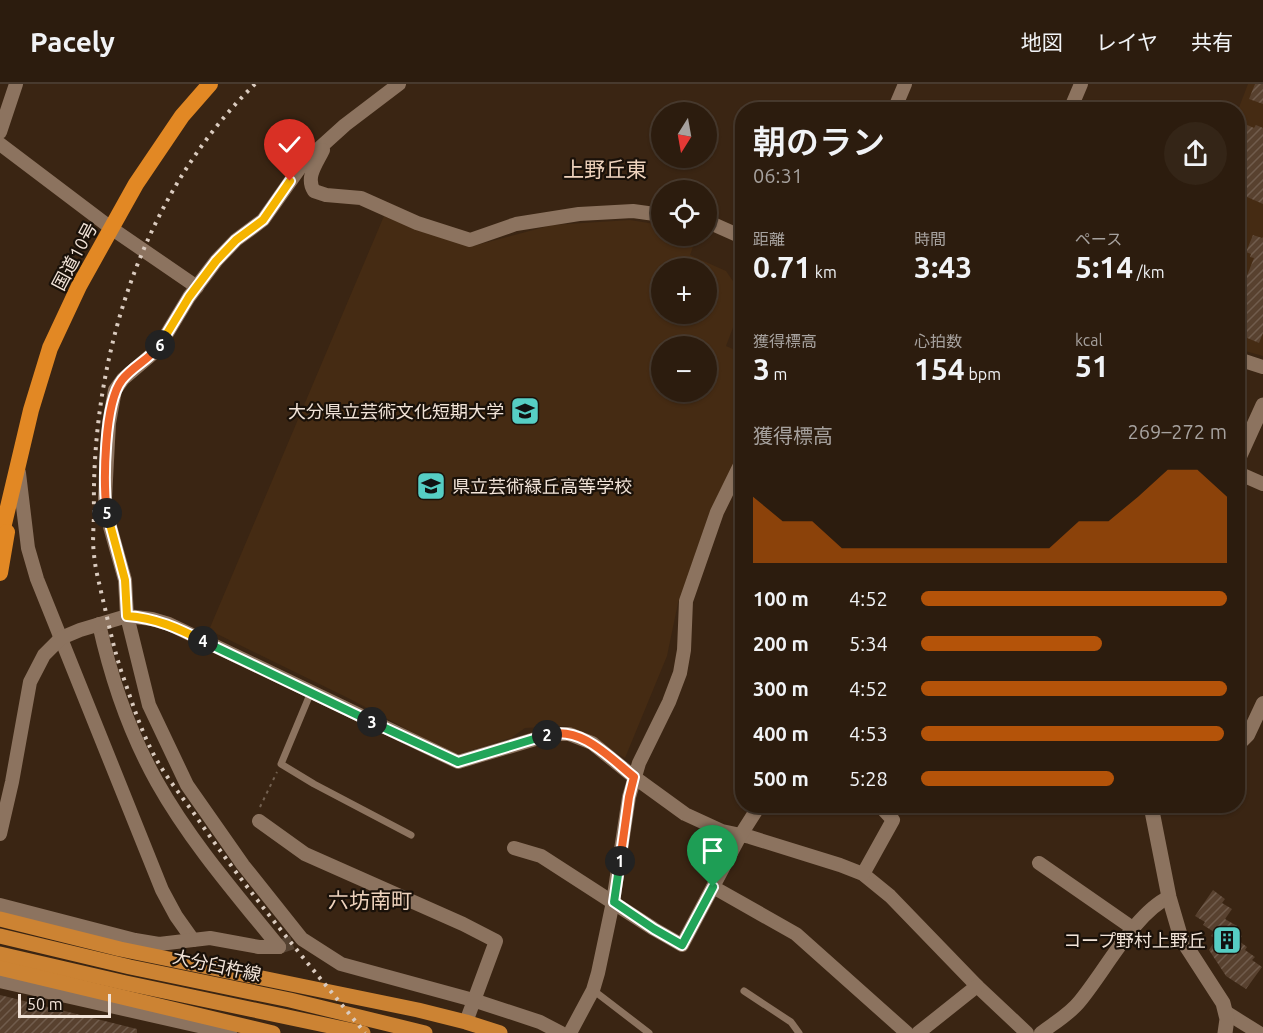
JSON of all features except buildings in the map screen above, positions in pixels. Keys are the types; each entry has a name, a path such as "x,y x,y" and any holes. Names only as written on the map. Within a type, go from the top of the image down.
{"highway":[{"name":"国道10号","path":"0,541 31,410 50,348 79,286 157,152 210,84"},
{"name":"国道10号","path":"0,573 18,469"}],"main road":[{"path":"0,919 120,949 418,1010 500,1033"},
{"name":"大分臼杵線","path":"0,936 130,967 290,1000 425,1033"},
{"name":"大分臼杵線","path":"0,954 363,1033"},
{"path":"0,968 232,1030 273,1033"}],"street":[{"path":"0,132 16,84"},
{"path":"897,102 904,84"},
{"path":"1073,102 1081,84"},
{"path":"389,87 304,162 263,220 224,250 197,287 157,350 123,379 112,403 105,498 107,516 125,580 127,616 149,705 187,785 243,865 302,939 341,964 473,1000 540,1022 561,1033"},
{"path":"325,142 312,174 310,184 314,191 326,195 362,198 417,223 470,240 516,224 579,214 633,211 651,213"},
{"path":"0,144 111,228 197,287"},
{"path":"717,226 735,234"},
{"path":"1245,361 1263,367"},
{"path":"1245,445 1263,405"},
{"path":"18,469 28,548 37,579 162,890 176,916 193,940"},
{"path":"570,1033 593,990 614,902 634,777 680,673 684,650 686,600 717,512 735,475"},
{"path":"1245,476 1263,484"},
{"path":"0,834 12,783 30,682 44,655 61,638 99,624 127,616 152,619 169,624 458,762 552,734 569,734 592,743 634,777 686,814 722,831 762,841 863,874 890,896 977,986 1027,1033"},
{"path":"0,905 135,940 159,944 176,944 210,938 259,947 279,946 191,835 156,780 118,693 99,624"},
{"path":"1245,738 1263,703"},
{"path":"514,848 541,856 682,945 755,813"},
{"path":"863,874 893,820 886,813"},
{"path":"1152,813 1169,897 1180,938 1219,994 1227,1013 1225,1033"},
{"path":"259,821 304,854 463,924 496,941 466,1022"},
{"path":"1039,862 1134,929"},
{"path":"713,887 796,934 907,1033"},
{"path":"1041,1033 1079,1002 1134,929 1158,902 1169,897"},
{"path":"0,981 232,1030"},
{"path":"918,1033 977,986"},
{"path":"1227,1013 1259,1033"}],"lane":[{"path":"310,692 281,764 411,835"},
{"path":"593,990 649,1033"},
{"path":"744,991 791,1022 799,1033"}],"path":[{"path":"259,821 257,813 281,764"}],"shaded area":[{"path":"1248,84 1263,84 1263,356 1245,351 1245,102 1241,102"},
{"path":"384,216 417,230 473,246 552,225 630,220 651,223 651,246 693,246 690,255 697,258 651,258 651,324 717,324 717,267 726,271 735,284 735,322 726,346 735,350 735,462 703,533 678,603 667,656 625,758 567,726 525,728 511,738 455,755 350,699 209,630"}],"tunnel":[{"path":"279,947 302,939"}],"railway":[{"path":"255,84 216,127 182,175 154,226 131,281 114,337 102,395 95,453 93,538 95,559 120,669 153,754 255,897 365,1033"}],"place":[{"name":"大分県立芸術文化短期大学","path":"525,411"},
{"name":"県立芸術緑丘高等学校","path":"431,486"},
{"name":"コープ野村上野丘","path":"1227,940"}],"district":[{"name":"上野丘東","path":"605,169"},
{"name":"六坊南町","path":"370,900"}],"route":[{"path":"290,181 263,220 224,250 189,297 157,350 130,371 116,390 109,423 105,498 107,516 125,580 127,616 169,624 458,762 552,734 569,734 592,743 634,777 614,902 682,945 713,887"}]}
